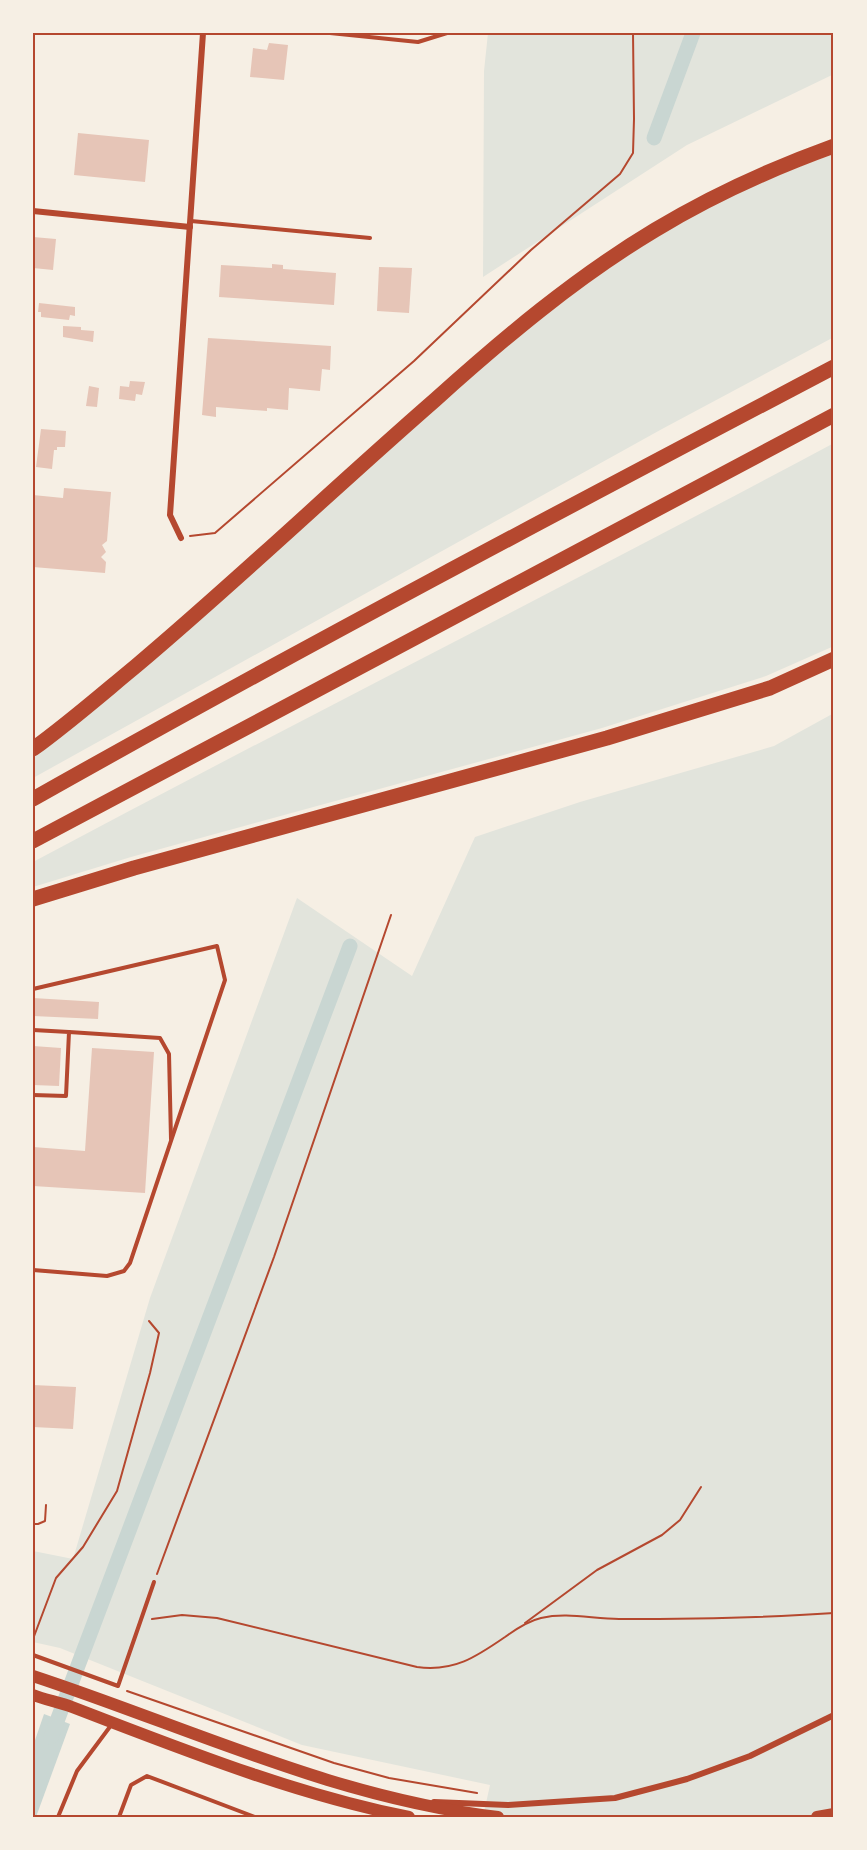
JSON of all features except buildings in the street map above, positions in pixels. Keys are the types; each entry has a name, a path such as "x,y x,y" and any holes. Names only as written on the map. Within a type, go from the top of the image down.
{"highway":[{"path":"33,749 63,727 177,632 512,332 577,282 655,230 723,193 810,154 834,146"},
{"path":"33,800 151,733 585,498 834,367"},
{"path":"33,841 834,415"},
{"path":"33,899 146,865 608,738 770,688 834,659"}],"main road":[{"path":"39,1678 307,1775 464,1813 498,1817"},
{"path":"36,1696 54,1700 112,1723 318,1795 409,1817"},
{"path":"817,1817 834,1814"}],"street":[{"path":"181,538 170,515 202,33"},
{"path":"33,211 190,224"},
{"path":"407,1800 508,1805 615,1798 687,1779 750,1756 834,1715"}],"lane":[{"path":"330,33 418,42 447,33"},
{"path":"190,224 370,238"},
{"path":"33,989 217,946 225,980 130,1263 124,1271 107,1276 33,1270"},
{"path":"33,1030 160,1038 169,1054 171,1143"},
{"path":"33,1095 66,1096 69,1032"},
{"path":"33,1655 118,1686 154,1582"},
{"path":"58,1817 77,1771 112,1723"},
{"path":"119,1817 131,1785 147,1776 255,1817"}],"path":[{"path":"181,538 215,533 414,361 531,250 620,174 633,153 633,33"},
{"path":"154,1582 274,1257 391,915"},
{"path":"33,1639 56,1578 83,1547 117,1491 159,1333 149,1321"},
{"path":"140,1621 182,1615 217,1618 427,1668 453,1666 482,1653 597,1570 662,1535 680,1520 701,1487"},
{"path":"33,1524 45,1521 46,1505"},
{"path":"523,1625 541,1618 563,1616 616,1620 791,1617 834,1613"},
{"path":"118,1686 158,1703 334,1763 389,1778 482,1793"}],"shaded area":[{"path":"488,33 834,33 834,74 687,145 483,277 484,71"},
{"path":"834,154 834,337 662,429 33,778 33,756 66,733 516,338 604,272 680,224 744,190"},
{"path":"834,443 834,646 766,676 602,728 131,857 33,887 33,862"},
{"path":"834,713 834,1817 483,1817 490,1785 302,1745 60,1648 33,1642 33,1551 73,1559 150,1298 297,898 412,976 475,837 580,802 774,746"},
{"path":"44,1714 70,1724 36,1817 33,1817 33,1746"}],"waterway":[{"path":"654,138 693,33"},
{"path":"51,1737 350,946"}]}
